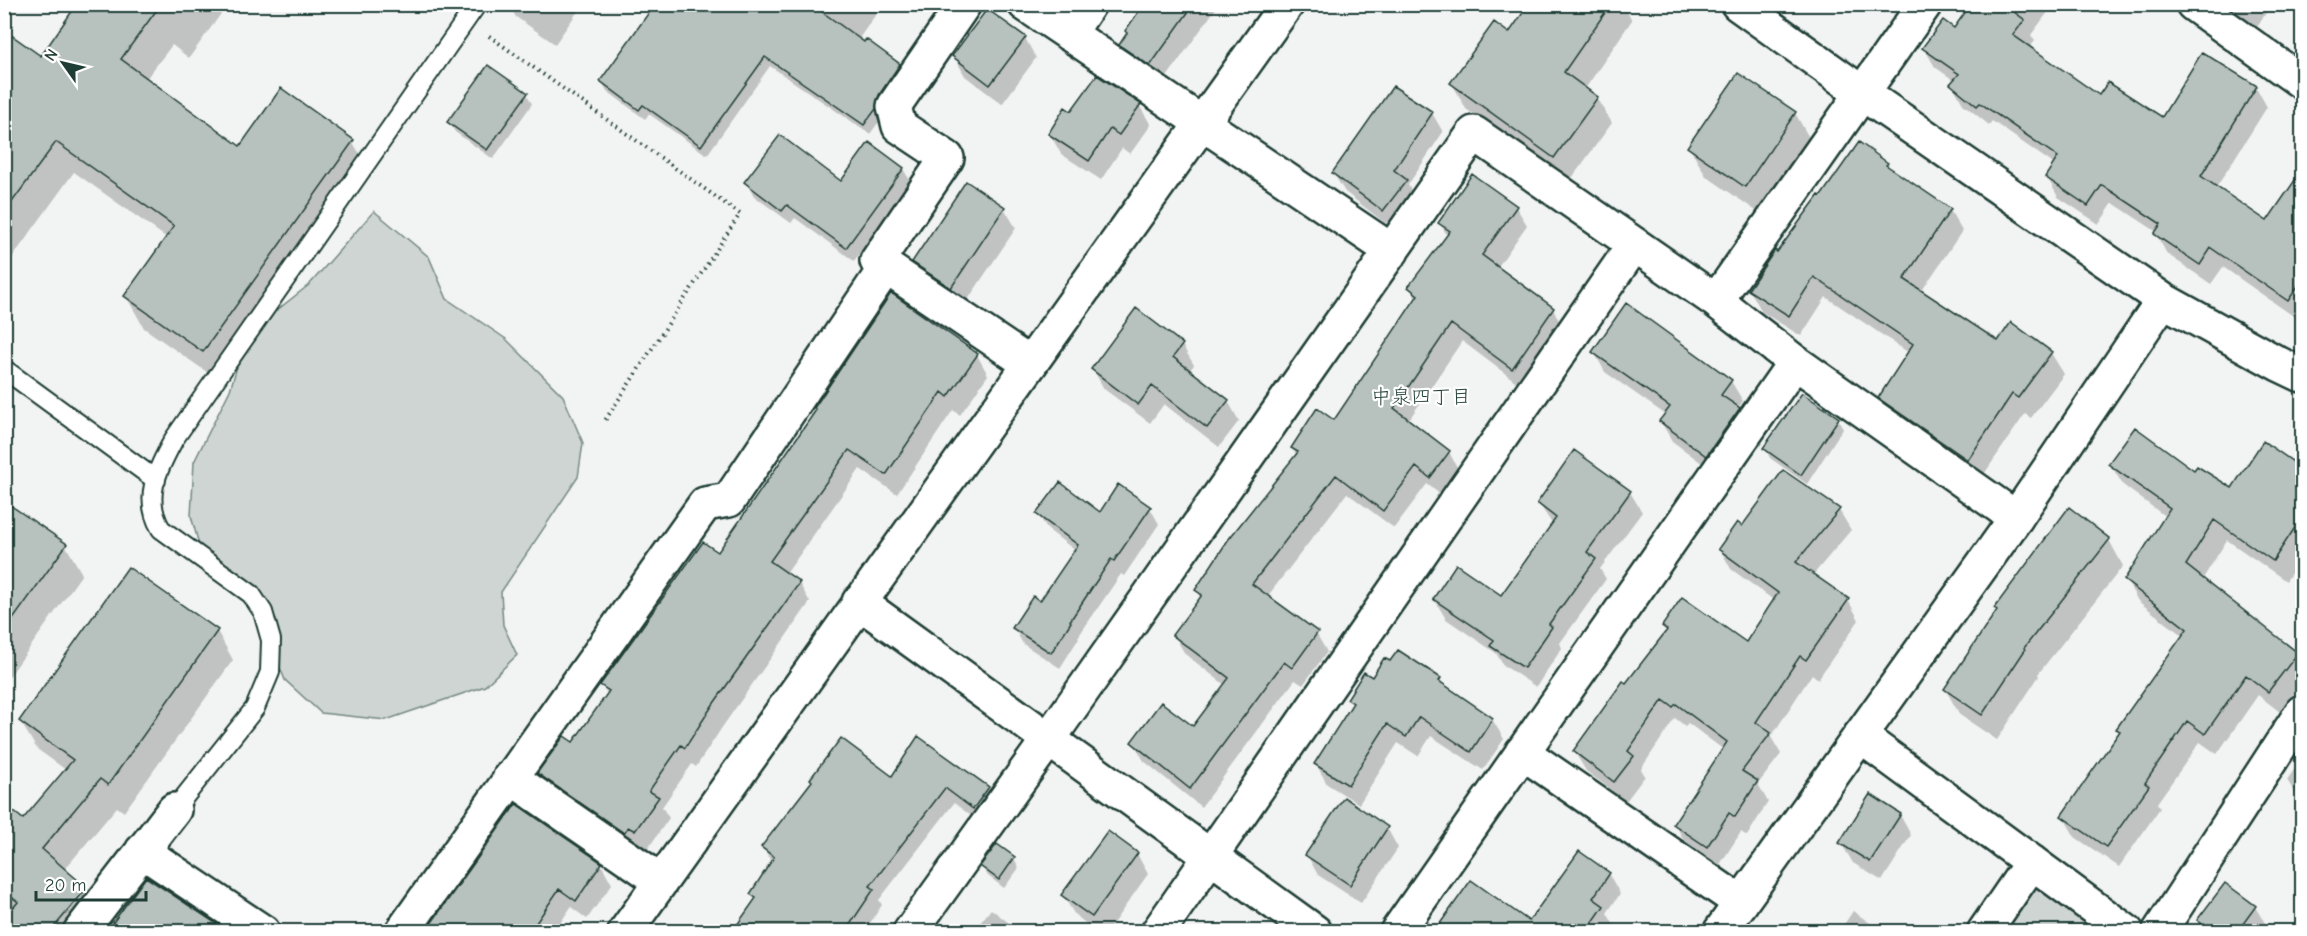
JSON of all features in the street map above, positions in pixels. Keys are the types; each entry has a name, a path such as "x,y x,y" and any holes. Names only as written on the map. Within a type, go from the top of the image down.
{"street":[{"path":"964,4 894,106 899,126 947,158 877,261 1030,364"},
{"path":"1025,4 1392,251"},
{"path":"1069,33 1089,4"},
{"path":"625,932 1287,4"},
{"path":"1738,4 1862,93 2163,300 2302,375"},
{"path":"1716,301 1925,4"},
{"path":"2193,4 2302,82"},
{"path":"910,932 1048,740 1474,133 1716,301 1795,362 2016,518"},
{"path":"1158,932 1634,244"},
{"path":"402,932 705,504 729,500 886,267"},
{"path":"1720,932 2016,518 2163,300"},
{"path":"1397,932 1795,362"},
{"path":"859,602 1315,932"},
{"path":"2159,932 2302,712"},
{"path":"1860,736 2127,932"},
{"path":"1522,752 1741,903"},
{"path":"510,777 661,881"},
{"path":"80,932 174,810"},
{"path":"142,851 263,932"},
{"path":"1984,932 2032,862"}],"lane":[{"path":"174,810 255,708 270,672 271,640 263,612 251,594 161,529 153,514 153,495 159,466 174,439 477,4"},
{"path":"4,369 156,480"}],"path":[{"path":"466,20 740,214 604,422"}],"shaded area":[{"path":"374,211 429,257 447,299 506,339 563,396 583,443 578,477 501,592 503,625 517,655 485,686 386,720 321,713 285,680 251,594 203,559 191,516 194,462 230,390 247,334 310,284"},
{"path":"2032,862 2128,932 1984,932"}],"building":[{"path":"77,4 161,4 121,59 240,146 281,88 354,140 203,352 124,296 174,226 56,142 4,213 4,30 41,56"},
{"path":"655,4 811,4 864,42 866,39 900,64 879,95 876,109 864,125 765,57 701,146 643,105 639,110 600,81"},
{"path":"1144,4 1194,4 1150,66 1119,45 1127,33 1125,31"},
{"path":"1529,4 1611,4 1564,72 1598,97 1554,158 1450,83 1494,22 1509,33"},
{"path":"1971,4 2003,4 2025,20 2013,35 2099,95 2108,82 2162,117 2202,52 2257,86 2201,176 2267,221 2302,170 2302,280 2288,301 2211,248 2200,265 2154,234 2161,224 2102,185 2088,206 2045,177 2058,157 1980,103 1977,106 1950,84 1959,74 1922,48 1943,20 1954,28"},
{"path":"987,9 1026,37 990,85 952,56"},
{"path":"488,65 528,93 487,150 447,122"},
{"path":"1738,73 1796,112 1745,187 1687,147"},
{"path":"1097,75 1141,104 1119,135 1110,129 1089,161 1048,134 1065,107 1071,111"},
{"path":"1393,86 1433,112 1394,170 1407,180 1383,211 1332,173"},
{"path":"780,135 841,181 869,142 904,168 846,248 787,205 782,211 744,182"},
{"path":"1859,142 1888,163 1886,165 1951,209 1904,279 1998,341 2011,322 2052,352 2018,398 2012,394 1968,460 1878,398 1913,344 1814,277 1789,316 1748,290 1775,250 1777,252 1819,195 1821,196"},
{"path":"1472,174 1517,206 1482,255 1554,308 1512,369 1451,324 1394,408 1450,451 1430,478 1416,467 1383,511 1336,475 1252,584 1318,632 1292,668 1284,662 1190,789 1131,742 1161,702 1193,726 1229,678 1172,635 1202,595 1195,590 1228,540 1298,452 1291,448 1317,408 1334,420 1418,295 1408,287 1450,231 1438,223"},
{"path":"966,181 1005,207 951,288 912,262"},
{"path":"891,293 978,354 948,397 942,392 886,475 849,450 770,561 800,582 685,748 681,745 649,791 659,797 635,831 628,827 624,833 537,773 564,736 573,742 609,691 600,685 703,542 718,552 816,410 814,408"},
{"path":"1626,303 1732,380 1721,395 1740,408 1706,456 1659,421 1670,407 1592,352"},
{"path":"1136,308 1183,344 1173,357 1229,400 1207,428 1152,386 1138,405 1091,369"},
{"path":"1802,393 1839,418 1801,475 1763,448"},
{"path":"2135,427 2194,470 2197,466 2232,488 2263,441 2302,468 2302,517 2273,561 2214,520 2186,565 2298,653 2268,692 2246,675 2205,734 2187,721 2145,783 2149,786 2106,847 2061,816 2120,731 2116,729 2187,629 2124,580 2170,508 2108,464"},
{"path":"1574,450 1631,491 1587,552 1596,559 1549,624 1552,627 1524,668 1490,646 1494,640 1433,599 1456,564 1501,595 1556,518 1537,503"},
{"path":"1783,470 1840,509 1796,562 1849,599 1806,660 1800,656 1756,722 1771,733 1742,771 1758,781 1735,817 1729,813 1707,847 1673,824 1727,742 1676,704 1673,707 1663,700 1628,751 1634,756 1614,782 1573,751 1623,681 1626,683 1667,630 1662,626 1682,597 1746,642 1778,593 1718,549 1737,522 1742,526"},
{"path":"1060,482 1100,512 1118,484 1151,507 1114,561 1111,559 1051,653 1012,628 1033,596 1040,601 1078,545 1036,514"},
{"path":"4,501 67,544 4,632"},
{"path":"2069,507 2110,539 2024,648 2025,650 1982,715 1944,689 1997,610 1994,608"},
{"path":"128,567 218,630 108,785 100,779 42,849 87,888 50,932 20,932 4,918 18,902 4,891 4,804 23,819 73,760 19,721"},
{"path":"1398,650 1441,678 1439,681 1493,718 1471,752 1419,717 1406,737 1387,724 1348,785 1314,764 1353,703 1347,699 1364,672 1372,677 1384,658 1390,661"},
{"path":"918,736 989,787 973,809 945,788 870,886 874,889 845,932 732,932 756,898 750,894 774,857 761,847 812,781 810,779 841,738 892,776"},
{"path":"1870,794 1901,814 1870,862 1839,843"},
{"path":"1344,797 1388,827 1350,885 1305,855"},
{"path":"516,804 602,863 576,901 559,889 530,932 425,932"},
{"path":"1108,831 1138,853 1092,917 1061,895"},
{"path":"997,844 1015,857 999,880 980,866"},
{"path":"1579,851 1610,873 1593,898 1604,906 1586,932 1434,932 1471,880 1529,921"},
{"path":"146,877 229,932 106,932"},
{"path":"2225,883 2256,906 2237,932 2212,932 2197,920"}],"district":[{"name":"中泉四丁目","path":"1421,396"}]}
